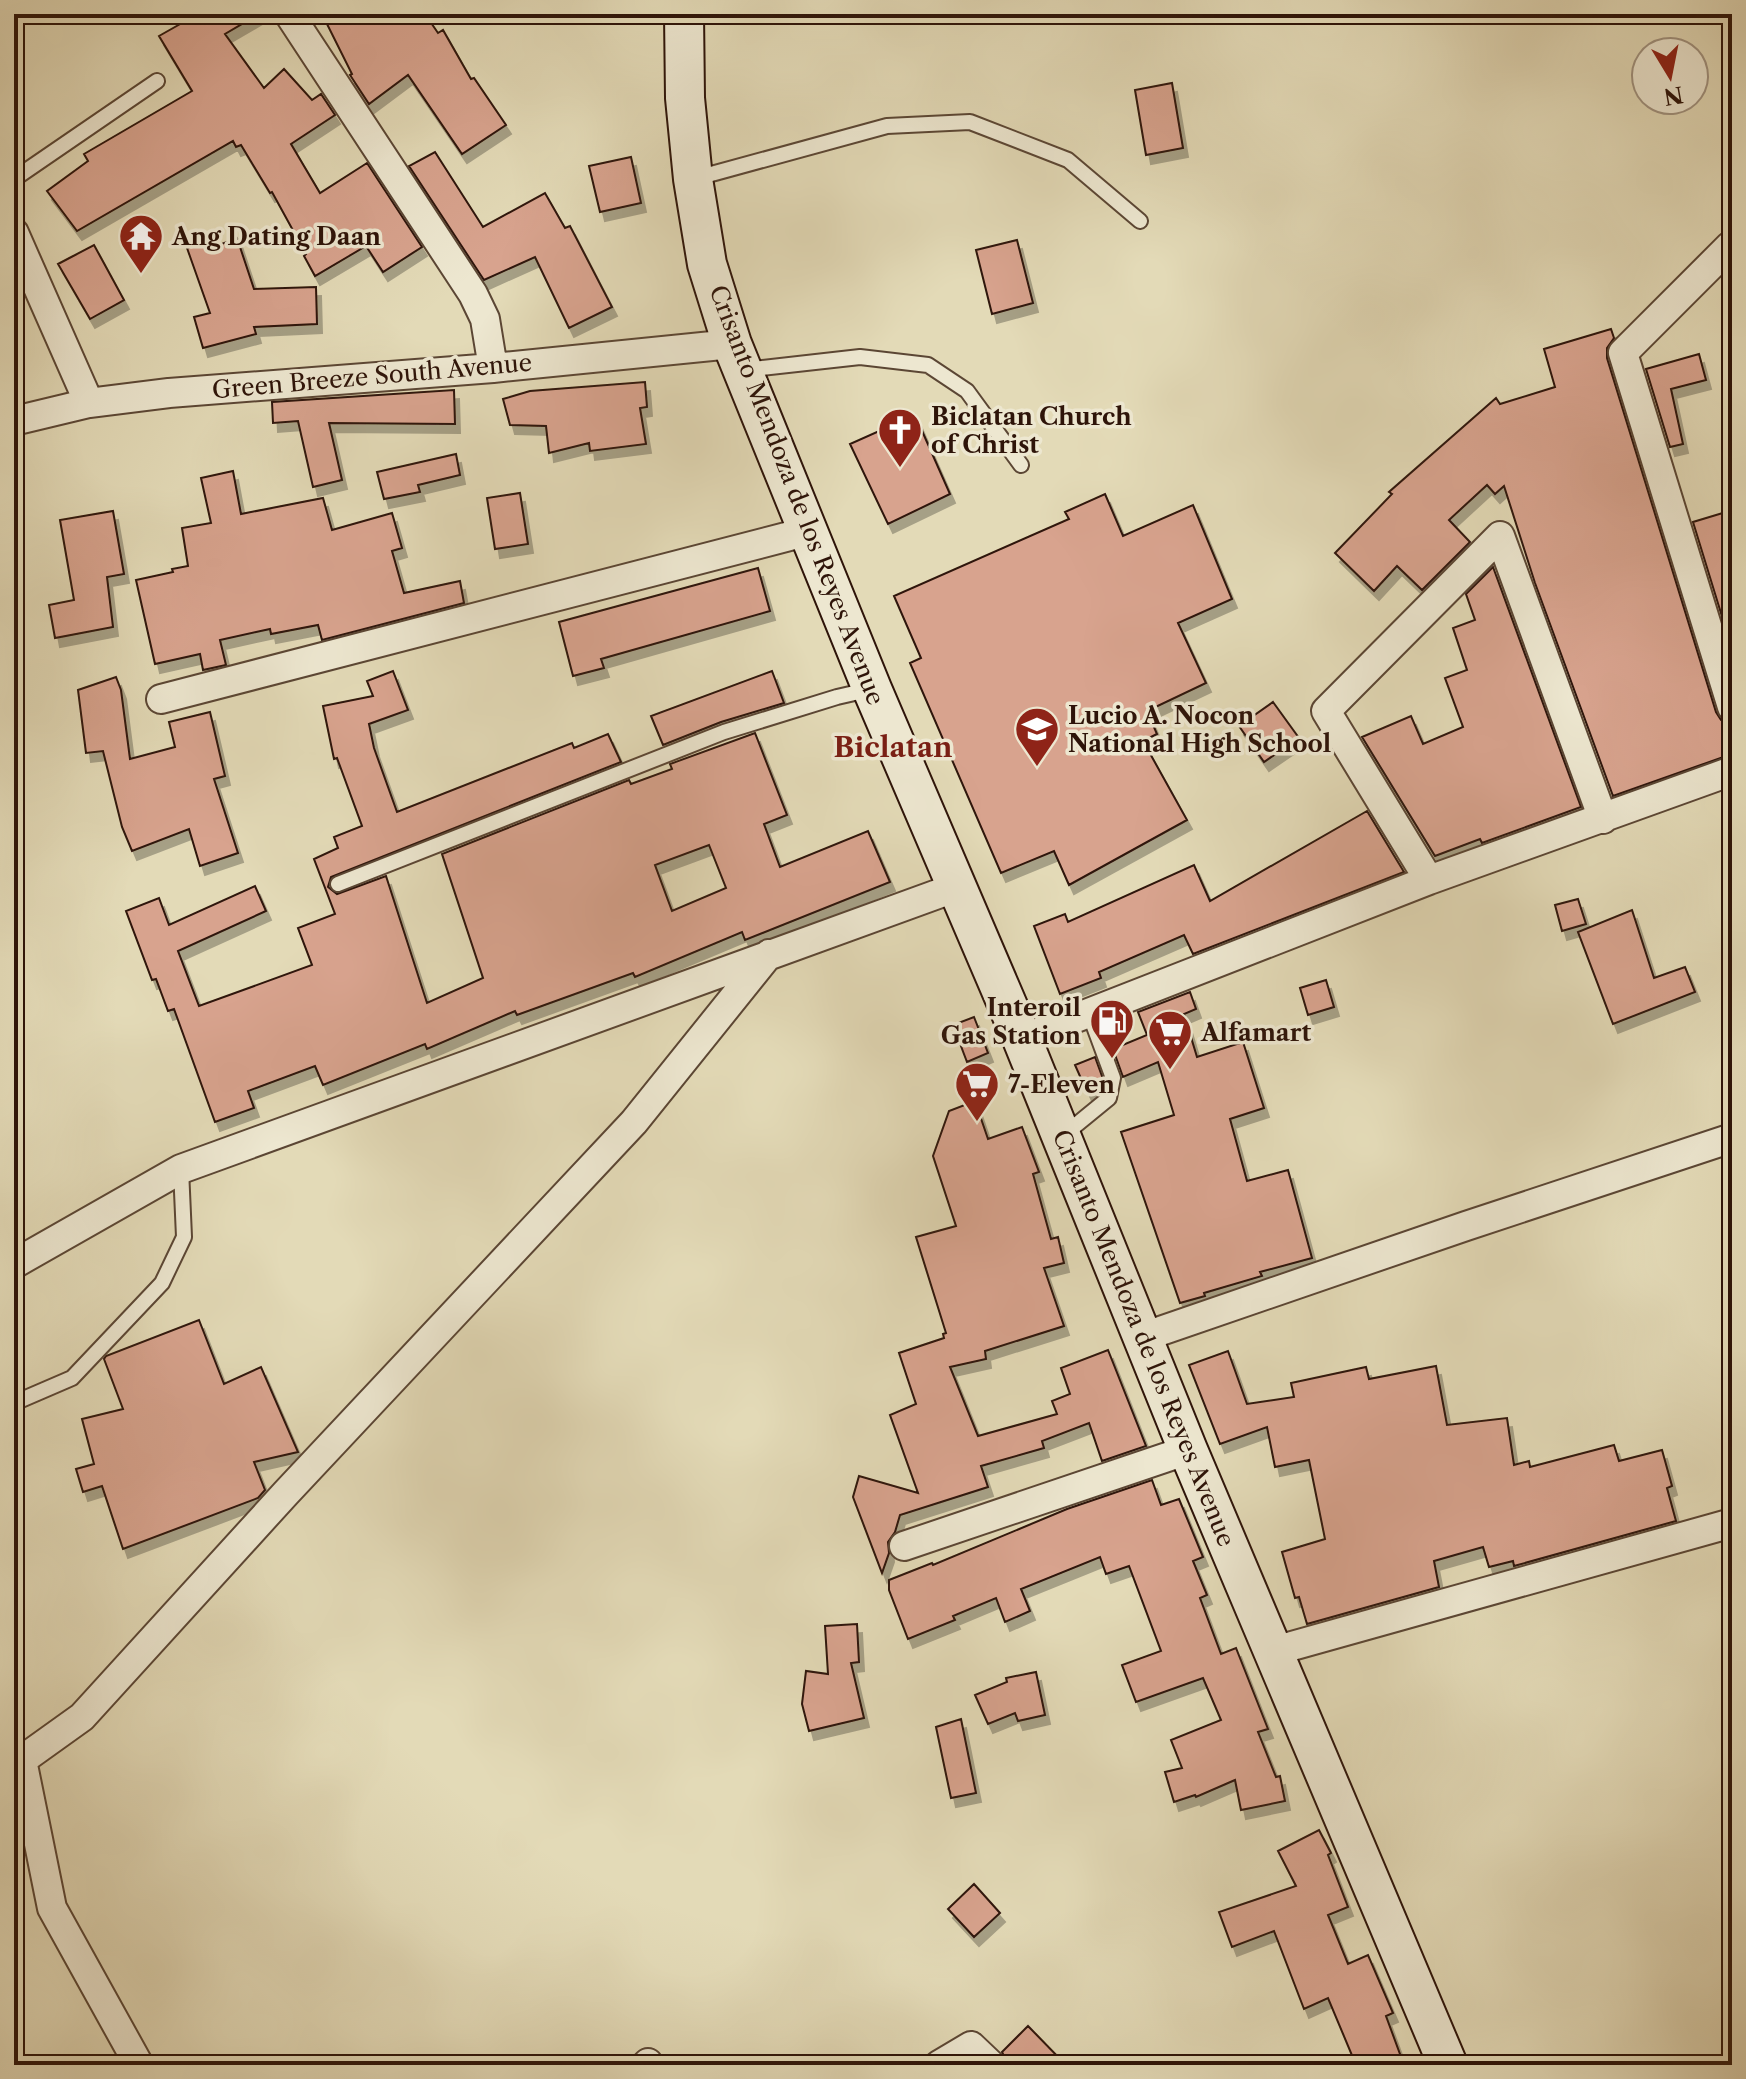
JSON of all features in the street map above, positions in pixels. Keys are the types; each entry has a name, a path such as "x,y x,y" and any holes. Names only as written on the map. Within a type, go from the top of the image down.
{"main road":[{"name":"Crisanto Mendoza de los Reyes Avenue","path":"684,14 685,98 693,179 707,264 737,357 872,689 1022,1039 1188,1450 1448,2065"}],"street":[{"path":"289,14 473,294 485,319 493,368"},
{"path":"14,233 89,403"},
{"path":"1732,251 1730,246 1623,353 1732,707"},
{"name":"Green Breeze South Avenue","path":"14,421 89,403 169,393 493,368 737,357"},
{"path":"161,699 809,531"},
{"path":"1429,880 1326,711 1500,536 1603,819"},
{"path":"1022,1039 1429,880 1732,771"},
{"path":"14,1264 181,1169 957,887"},
{"path":"139,2065 52,1908 18,1760 82,1717 286,1493 634,1122 769,954"},
{"path":"1143,1337 1732,1138"},
{"path":"904,1546 1188,1450"},
{"path":"1274,1651 1732,1523"},
{"path":"939,2065 971,2046 991,2065"}],"lane":[{"path":"14,179 157,81"},
{"path":"693,179 887,126 970,122 1068,160 1140,221"},
{"path":"737,357 860,357 928,365 967,391 1021,465"},
{"path":"338,884 724,732 872,689"},
{"path":"1061,1137 1109,1098 1113,1078 1089,1013"},
{"path":"14,1403 72,1378 162,1283 184,1237 181,1169"}],"building":[{"path":"198,14 259,14 225,34 264,88 284,69 312,100 321,94 335,115 291,144 320,193 367,163 422,247 383,272 366,246 315,276 272,192 241,145 236,147 233,141 77,231 47,191 88,161 84,154 192,91 159,36"},
{"path":"322,14 425,14 438,33 443,30 471,79 474,78 506,125 462,154 408,75 369,104 350,75"},
{"path":"1172,83 1183,148 1146,155 1135,90"},
{"path":"435,152 483,227 545,193 565,228 570,226 612,307 569,328 535,257 484,280 409,166"},
{"path":"631,157 641,203 600,212 589,166"},
{"path":"237,238 254,289 316,287 317,324 254,327 256,334 203,348 194,317 210,313 187,248 211,240 214,247"},
{"path":"1017,240 1033,303 992,314 976,250"},
{"path":"94,245 124,300 90,319 58,264"},
{"path":"1611,329 1614,338 1607,348 1607,358 1716,712 1721,720 1732,724 1732,754 1613,796 1535,583 1504,486 1495,494 1487,485 1449,520 1470,542 1422,590 1397,566 1374,591 1335,553 1392,494 1389,492 1496,398 1500,404 1555,387 1544,349"},
{"path":"1699,354 1706,380 1671,389 1683,444 1670,447 1646,369"},
{"path":"645,382 647,407 640,408 646,444 590,451 589,443 549,453 546,426 510,425 503,399 530,391"},
{"path":"454,390 455,424 329,423 342,480 313,487 298,421 273,423 272,402"},
{"name":"Biclatan Church of Christ","path":"915,415 950,494 888,524 850,444"},
{"path":"456,454 460,475 418,485 420,492 384,499 377,472"},
{"path":"233,471 241,514 323,498 332,530 392,513 402,548 392,551 404,593 460,581 464,603 322,640 318,625 271,634 270,629 220,640 226,665 203,670 200,654 155,664 136,580 188,566 182,528 211,523 201,478"},
{"path":"520,493 528,544 495,549 487,498"},
{"name":"Lucio A. Nocon National High School","path":"1105,494 1123,536 1193,505 1232,599 1178,623 1206,683 1147,711 1157,734 1143,741 1187,820 1069,885 1054,851 1001,873 910,663 921,658 894,596 1069,519 1065,512"},
{"path":"113,511 124,574 107,577 113,627 55,638 49,605 74,600 60,520"},
{"path":"1726,512 1732,531 1732,649 1693,522"},
{"path":"1493,567 1581,807 1482,843 1480,839 1435,856 1362,737 1411,716 1423,744 1463,727 1445,678 1467,670 1453,628 1475,620 1466,594"},
{"path":"758,568 770,611 601,659 604,668 573,676 559,622"},
{"path":"393,671 408,710 369,724 374,748 397,812 572,743 574,748 608,734 621,762 331,877 328,887 337,894 386,876 427,1003 483,978 442,854 629,780 631,784 672,769 670,764 755,733 787,815 764,824 780,867 868,831 890,882 745,940 742,932 635,977 633,973 517,1015 515,1011 427,1049 425,1044 323,1085 315,1066 248,1091 254,1108 215,1122 174,1009 168,1011 156,979 152,980 126,911 159,898 169,925 255,886 266,911 178,951 199,1006 312,965 298,928 335,914 314,859 338,848 334,837 362,826 337,758 334,759 323,706 373,696 367,681","holes":["709,845 726,888 672,911 655,865"]},
{"path":"772,671 784,703 721,722 663,745 651,716"},
{"path":"116,677 121,690 130,759 175,747 169,722 210,712 225,776 214,779 238,853 200,866 189,829 132,851 122,827 103,751 86,753 78,690"},
{"path":"1273,702 1299,738 1264,762 1239,726"},
{"path":"1367,811 1404,872 1193,954 1184,935 1099,972 1101,978 1060,994 1034,926 1065,914 1068,922 1194,865 1210,901"},
{"path":"1578,899 1586,924 1562,931 1555,905"},
{"path":"1632,910 1654,978 1685,967 1695,992 1613,1024 1578,932"},
{"path":"1326,980 1334,1007 1308,1015 1300,988"},
{"path":"1190,992 1196,1009 1184,1014 1197,1057 1243,1042 1264,1108 1230,1119 1247,1181 1288,1170 1312,1258 1260,1272 1262,1276 1180,1303 1121,1132 1174,1115 1158,1062 1123,1077 1113,1049 1147,1035 1138,1012"},
{"path":"974,1017 988,1053 967,1062 953,1025"},
{"path":"1095,1057 1103,1079 1101,1086 1087,1092 1075,1065"},
{"path":"975,1101 988,1139 1022,1127 1039,1172 1033,1174 1051,1239 1058,1237 1064,1263 1044,1268 1064,1326 985,1351 986,1359 950,1367 978,1436 1057,1414 1052,1401 1070,1394 1061,1368 1108,1350 1146,1446 1102,1461 1089,1423 1042,1441 1044,1448 981,1466 988,1487 900,1515 888,1542 889,1553 882,1573 853,1497 859,1476 918,1493 890,1415 916,1404 899,1353 944,1338 943,1334 946,1333 916,1237 956,1226 933,1156 949,1111"},
{"path":"199,1320 224,1384 261,1367 298,1452 254,1462 265,1490 258,1498 123,1549 102,1486 83,1492 76,1469 94,1464 82,1419 123,1409 104,1359 106,1356"},
{"path":"1228,1351 1247,1404 1294,1397 1291,1383 1366,1367 1369,1379 1436,1366 1447,1425 1507,1418 1514,1465 1529,1461 1530,1467 1614,1445 1619,1461 1662,1450 1672,1486 1667,1488 1676,1521 1514,1566 1513,1561 1489,1567 1483,1547 1434,1561 1439,1587 1307,1624 1299,1597 1295,1598 1282,1552 1325,1539 1309,1460 1275,1467 1267,1427 1220,1444 1189,1365"},
{"path":"1152,1480 1161,1505 1179,1499 1203,1557 1193,1561 1207,1595 1200,1598 1221,1654 1236,1648 1268,1729 1258,1732 1276,1777 1280,1776 1285,1801 1241,1810 1235,1780 1196,1797 1174,1802 1165,1772 1182,1768 1171,1740 1221,1720 1203,1678 1136,1702 1122,1665 1161,1651 1129,1566 1106,1574 1100,1557 1021,1589 1030,1611 1005,1622 996,1598 953,1616 955,1620 908,1639 889,1590 889,1580 1067,1509"},
{"path":"857,1624 859,1662 851,1663 864,1718 809,1731 802,1704 806,1671 828,1674 825,1626"},
{"path":"1036,1672 1045,1715 1018,1721 1015,1713 988,1724 975,1695 1007,1682 1006,1678"},
{"path":"961,1719 976,1793 951,1798 936,1727"},
{"path":"1319,1830 1331,1853 1328,1855 1348,1907 1328,1915 1348,1964 1368,1955 1393,2013 1386,2016 1404,2065 1356,2065 1328,1998 1304,2009 1274,1931 1232,1947 1219,1912 1296,1886 1278,1851"},
{"path":"974,1884 1000,1913 974,1937 948,1909"},
{"path":"1028,2026 1066,2065 1008,2065 1002,2052"}],"place":[{"name":"Ang Dating Daan","path":"141,275"},
{"name":"Biclatan Church of Christ","path":"900,469"},
{"name":"Lucio A. Nocon National High School","path":"1037,768"},
{"name":"Interoil Gas Station","path":"1112,1060"},
{"name":"Alfamart","path":"1170,1071"},
{"name":"7-Eleven","path":"977,1123"}],"district":[{"name":"Biclatan","path":"893,747"}]}
